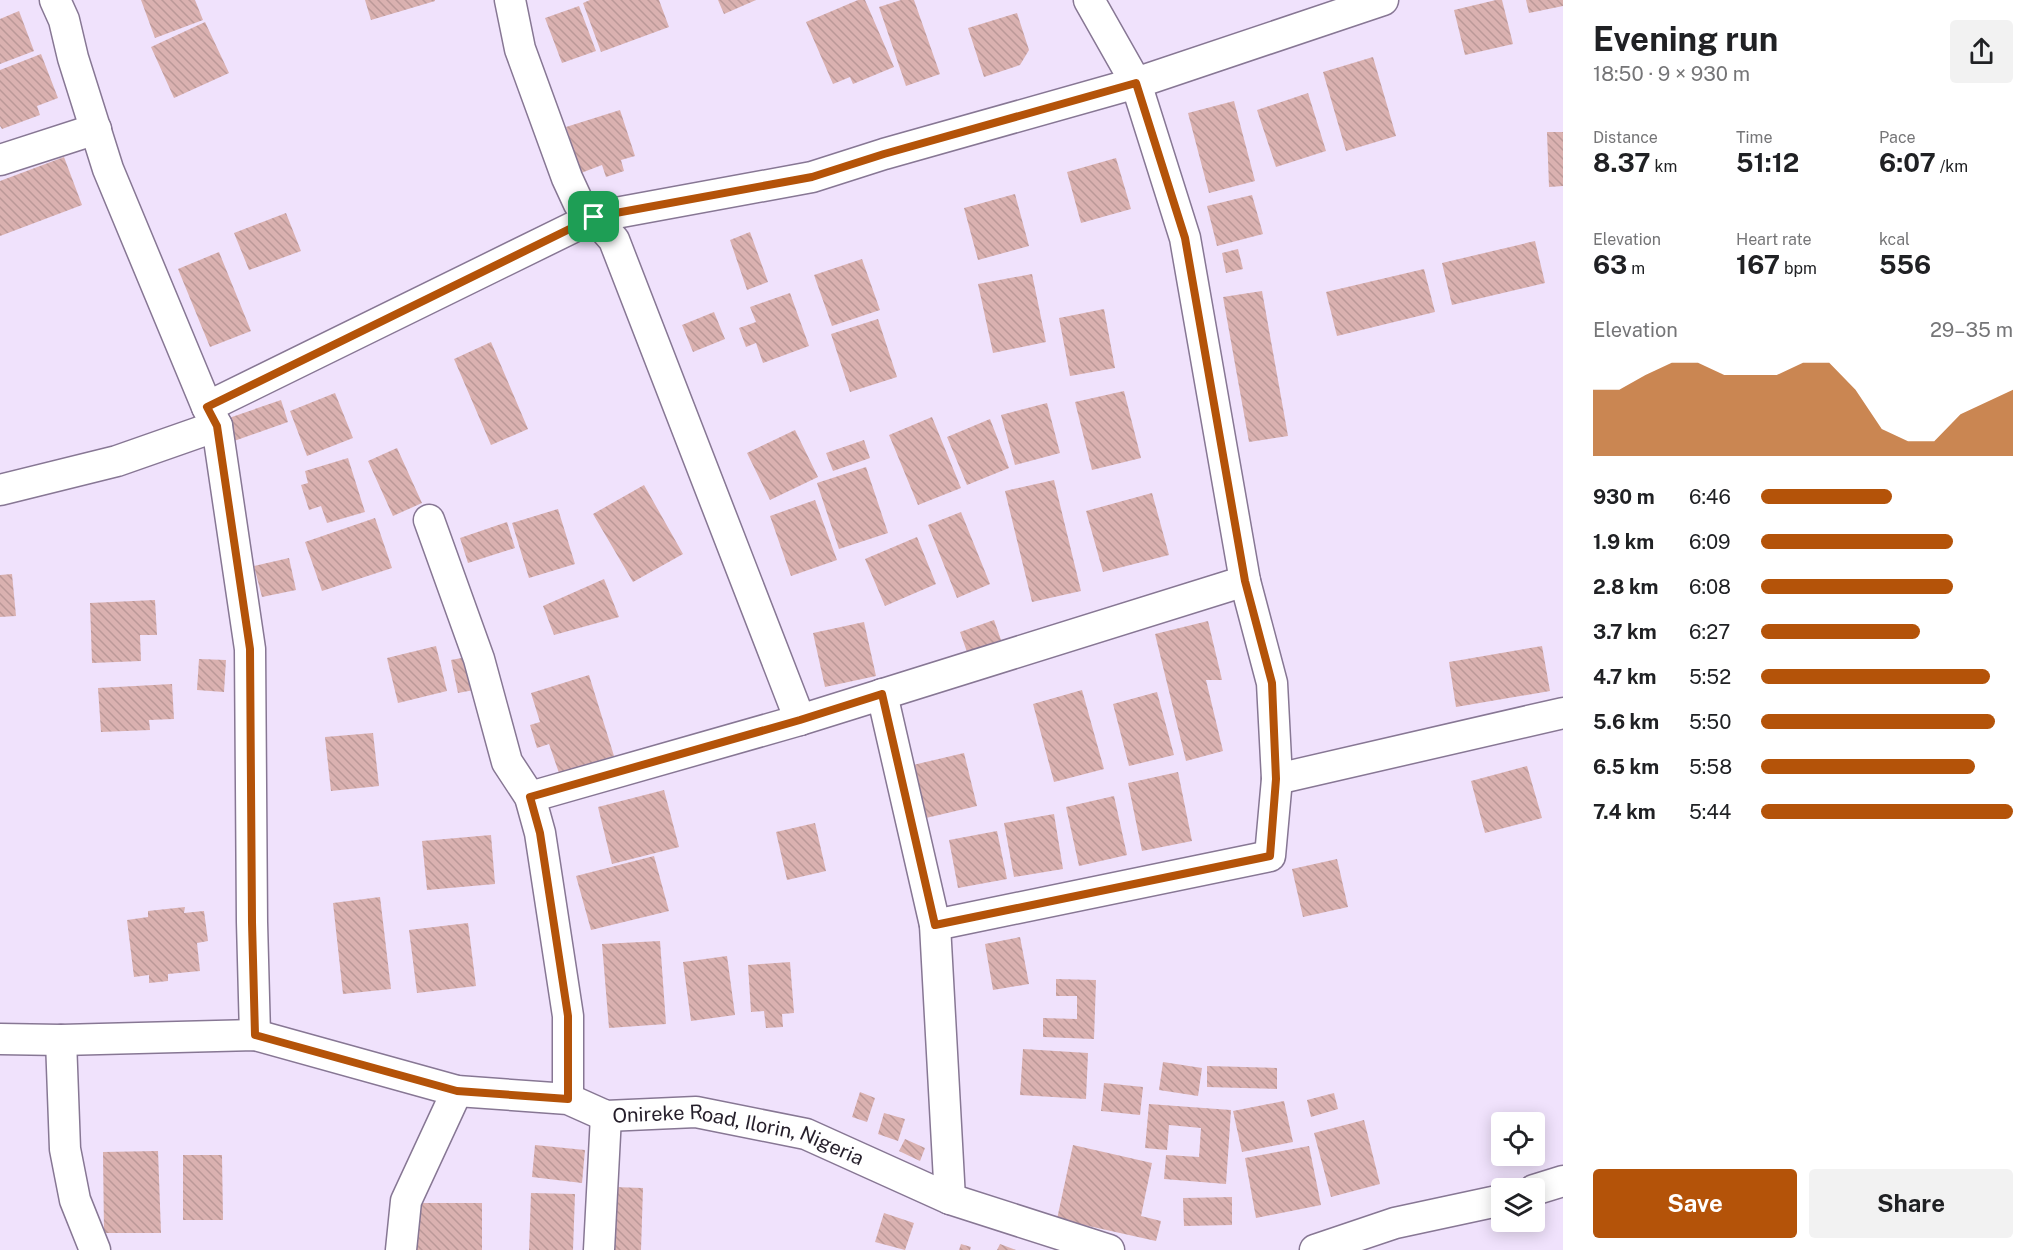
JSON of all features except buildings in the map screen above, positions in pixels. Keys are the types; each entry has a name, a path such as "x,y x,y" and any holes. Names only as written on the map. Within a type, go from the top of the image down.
{"street":[{"path":"55,0 64,20 73,58 108,168 212,417 250,649 255,1035"},
{"path":"510,0 520,49 567,178 579,204 614,240 800,720"},
{"path":"935,925 1270,856 1276,779 1272,683 1245,581 1185,238 1136,83 1089,0"},
{"path":"0,490 117,461 212,417 594,217 812,177 884,154 1136,83 1383,0"},
{"path":"0,160 96,129"},
{"path":"429,520 479,659 507,762 530,797 540,833 568,1016 568,1099"},
{"path":"530,797 800,720 1245,581"},
{"path":"882,694 935,925 950,1199"},
{"path":"1276,779 1563,713"},
{"name":"Onireke Road, Ilorin, Nigeria","path":"0,1039 61,1040 255,1035 457,1091 568,1099 606,1116 696,1112 806,1134 950,1199 1109,1250"},
{"path":"61,1040 65,1149 75,1200 95,1250"},
{"path":"401,1250 406,1201 457,1091"},
{"path":"599,1250 606,1116"},
{"path":"1545,1187 1563,1181"},
{"path":"1315,1250 1395,1223 1491,1202"}],"route":[{"path":"1136,83 1185,238 1245,581 1272,683 1276,779 1270,856 935,925 882,694 800,720 530,797 540,833 568,1016 568,1099 457,1091 255,1035 250,649 217,426 207,407 594,217 812,177 884,154 1136,83"}]}
